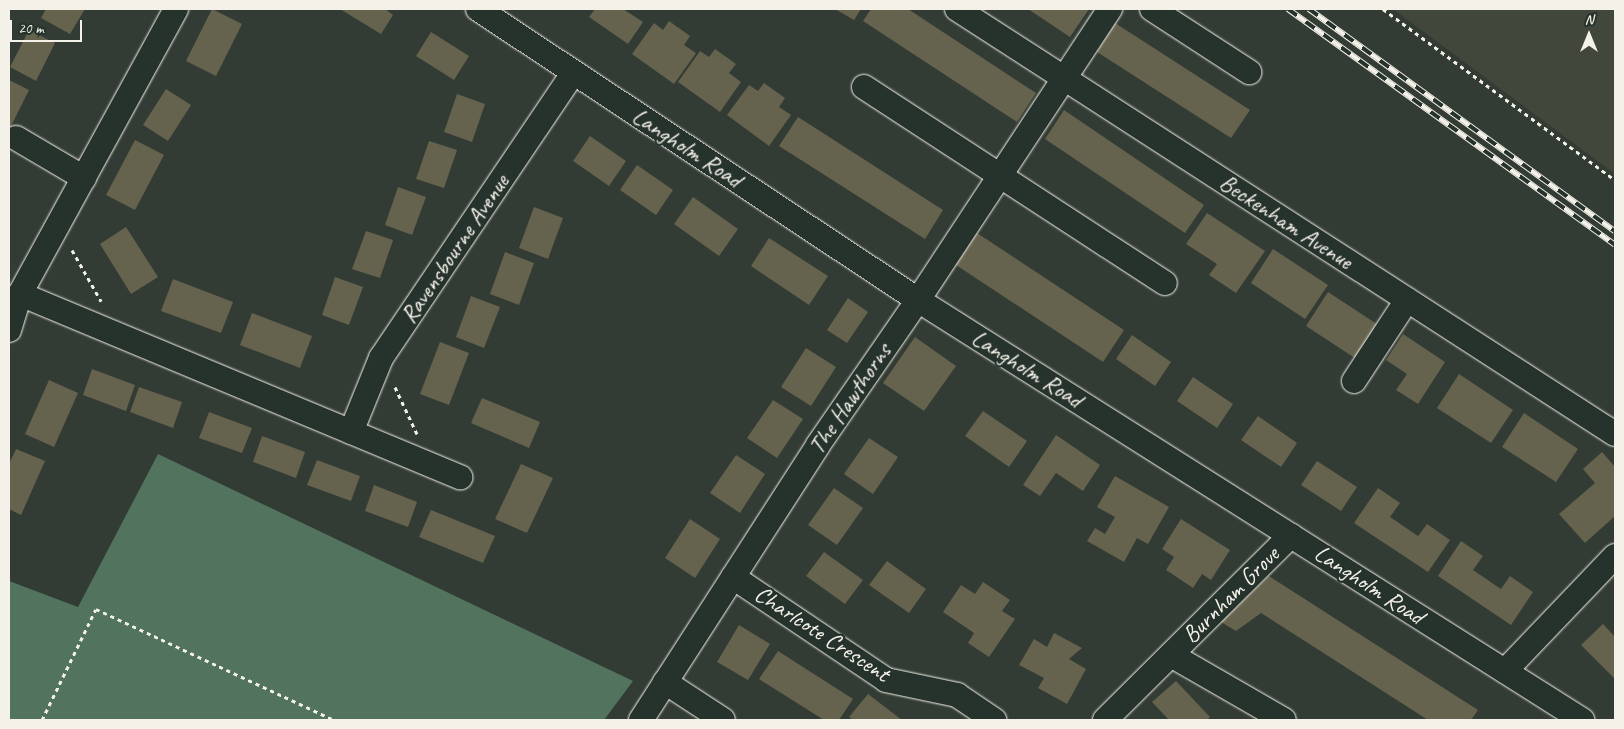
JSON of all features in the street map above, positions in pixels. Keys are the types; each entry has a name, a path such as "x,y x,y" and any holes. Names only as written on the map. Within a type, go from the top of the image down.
{"street":[{"path":"9,330 20,294 176,9"},
{"name":"Langholm Road","path":"478,9 918,300 1582,720"},
{"name":"Beckenham Avenue","path":"957,9 1615,434"},
{"name":"The Hawthorns","path":"641,720 818,445 1002,175 1110,9"},
{"path":"1152,9 1249,72"},
{"name":"Ravensbourne Avenue","path":"351,432 381,358 573,73"},
{"path":"864,87 1002,175 1165,283"},
{"path":"16,138 84,178"},
{"path":"20,294 460,477"},
{"path":"1354,381 1407,300"},
{"name":"Burnham Grove","path":"1119,716 1171,655 1291,535"},
{"path":"1505,671 1615,556"},
{"name":"Charlcote Crescent","path":"733,577 886,680 957,695 994,720"},
{"name":"Burnham Grove","path":"1171,655 1284,720"},
{"path":"665,682 723,720"}],"path":[{"path":"1383,9 1615,180"},
{"path":"58,226 102,302"},
{"path":"381,358 432,466"},
{"path":"42,720 96,609 334,720"}],"shaded area":[{"path":"1393,9 1615,9 1615,174"}],"green space":[{"path":"158,454 633,681 604,720 9,720 9,581 78,607"}],"building":[{"path":"46,9 85,9 70,34 41,18"},
{"path":"212,9 242,24 216,76 186,61"},
{"path":"340,9 385,9 393,15 381,34"},
{"path":"595,9 623,9 643,22 628,44 589,17"},
{"path":"835,9 861,9 854,20"},
{"path":"871,9 908,9 1036,93 1017,122 863,21"},
{"path":"1028,9 1089,9 1070,37"},
{"path":"669,21 690,36 684,45 696,53 674,84 632,54 654,23 663,30"},
{"path":"1115,23 1250,110 1231,138 1097,52"},
{"path":"29,30 55,43 36,81 10,67"},
{"path":"431,32 469,56 454,80 416,56"},
{"path":"715,49 736,64 729,73 741,82 720,112 678,82 700,51 709,57"},
{"path":"9,80 29,90 9,130"},
{"path":"764,83 785,98 779,107 791,115 769,146 727,115 749,85 758,91"},
{"path":"166,89 191,105 168,141 143,125"},
{"path":"457,94 485,104 472,142 444,132"},
{"path":"1064,110 1204,205 1185,233 1045,139"},
{"path":"798,117 943,210 925,239 779,146"},
{"path":"590,136 626,161 609,186 573,161"},
{"path":"135,140 164,155 135,210 106,195"},
{"path":"429,141 457,150 444,188 416,179"},
{"path":"637,165 673,190 656,215 620,190"},
{"path":"398,187 426,197 412,235 385,225"},
{"path":"693,197 738,229 719,256 674,224"},
{"path":"534,207 563,218 548,259 519,248"},
{"path":"1207,213 1265,251 1236,293 1209,275 1217,264 1186,244"},
{"path":"126,227 158,277 131,294 100,244"},
{"path":"366,231 393,240 380,278 352,269"},
{"path":"977,233 1124,330 1103,362 956,265"},
{"path":"769,238 828,276 809,305 751,266"},
{"path":"1273,249 1328,285 1305,319 1251,283"},
{"path":"505,252 534,263 519,305 490,294"},
{"path":"335,277 363,287 349,325 322,315"},
{"path":"173,279 233,302 221,333 161,311"},
{"path":"1328,292 1383,328 1361,362 1306,326"},
{"path":"471,296 500,307 484,348 456,337"},
{"path":"848,298 868,312 847,343 827,330"},
{"path":"252,313 312,336 300,368 240,345"},
{"path":"1403,334 1445,362 1418,404 1396,390 1407,374 1386,360"},
{"path":"1132,335 1171,362 1155,386 1116,359"},
{"path":"915,337 956,366 924,411 883,383"},
{"path":"440,342 469,353 449,405 420,394"},
{"path":"806,348 836,367 811,406 781,387"},
{"path":"92,369 135,385 126,411 83,395"},
{"path":"1459,374 1513,410 1491,443 1437,408"},
{"path":"1193,377 1233,404 1217,428 1177,401"},
{"path":"49,380 78,393 54,447 25,434"},
{"path":"139,387 182,402 173,428 130,412"},
{"path":"482,398 540,422 529,448 471,423"},
{"path":"773,400 803,419 777,458 747,438"},
{"path":"983,411 1027,441 1009,467 965,436"},
{"path":"209,412 252,428 242,453 199,438"},
{"path":"1524,413 1578,449 1556,482 1502,447"},
{"path":"1258,416 1297,443 1281,467 1241,440"},
{"path":"1056,435 1100,465 1083,491 1056,473 1040,496 1023,485"},
{"path":"262,436 305,452 296,478 253,462"},
{"path":"869,438 898,457 873,494 844,474"},
{"path":"16,449 45,461 21,515 9,509 9,464"},
{"path":"1602,452 1615,467 1615,516 1585,543 1559,514 1595,483 1583,469"},
{"path":"736,455 765,474 740,513 710,493"},
{"path":"317,460 360,476 351,501 307,485"},
{"path":"1317,461 1357,487 1341,511 1301,485"},
{"path":"521,464 553,478 527,533 495,519"},
{"path":"1115,476 1169,507 1148,544 1137,538 1124,562 1087,541 1095,528 1105,534 1115,517 1097,507"},
{"path":"374,485 417,502 408,527 365,511"},
{"path":"834,488 863,508 837,545 808,525"},
{"path":"1378,488 1400,503 1390,517 1418,536 1427,524 1450,540 1428,572 1354,523"},
{"path":"431,510 495,536 483,563 419,537"},
{"path":"690,519 720,539 695,578 665,558"},
{"path":"1181,519 1230,550 1211,580 1202,574 1193,588 1166,570 1174,557 1162,549"},
{"path":"1461,541 1483,556 1473,570 1501,589 1510,576 1533,592 1511,625 1438,576"},
{"path":"824,552 863,580 845,604 806,576"},
{"path":"887,561 926,589 909,613 869,585"},
{"path":"1269,576 1478,710 1471,720 1428,720 1261,613 1236,631 1221,622"},
{"path":"983,582 1010,600 1002,611 1015,619 989,657 968,643 974,633 943,612 961,585 975,594"},
{"path":"1603,624 1615,637 1615,679 1581,645"},
{"path":"739,625 770,644 748,680 717,662"},
{"path":"1054,633 1082,648 1069,659 1086,669 1067,704 1038,688 1044,678 1019,665 1034,639 1047,647"},
{"path":"778,651 853,699 839,720 824,720 759,679"},
{"path":"1176,681 1210,717 1207,720 1169,720 1152,702"},
{"path":"868,694 902,720 853,720 849,717"}],"railway":[{"path":"1288,9 1615,245"},
{"path":"1309,9 1615,231"}]}
